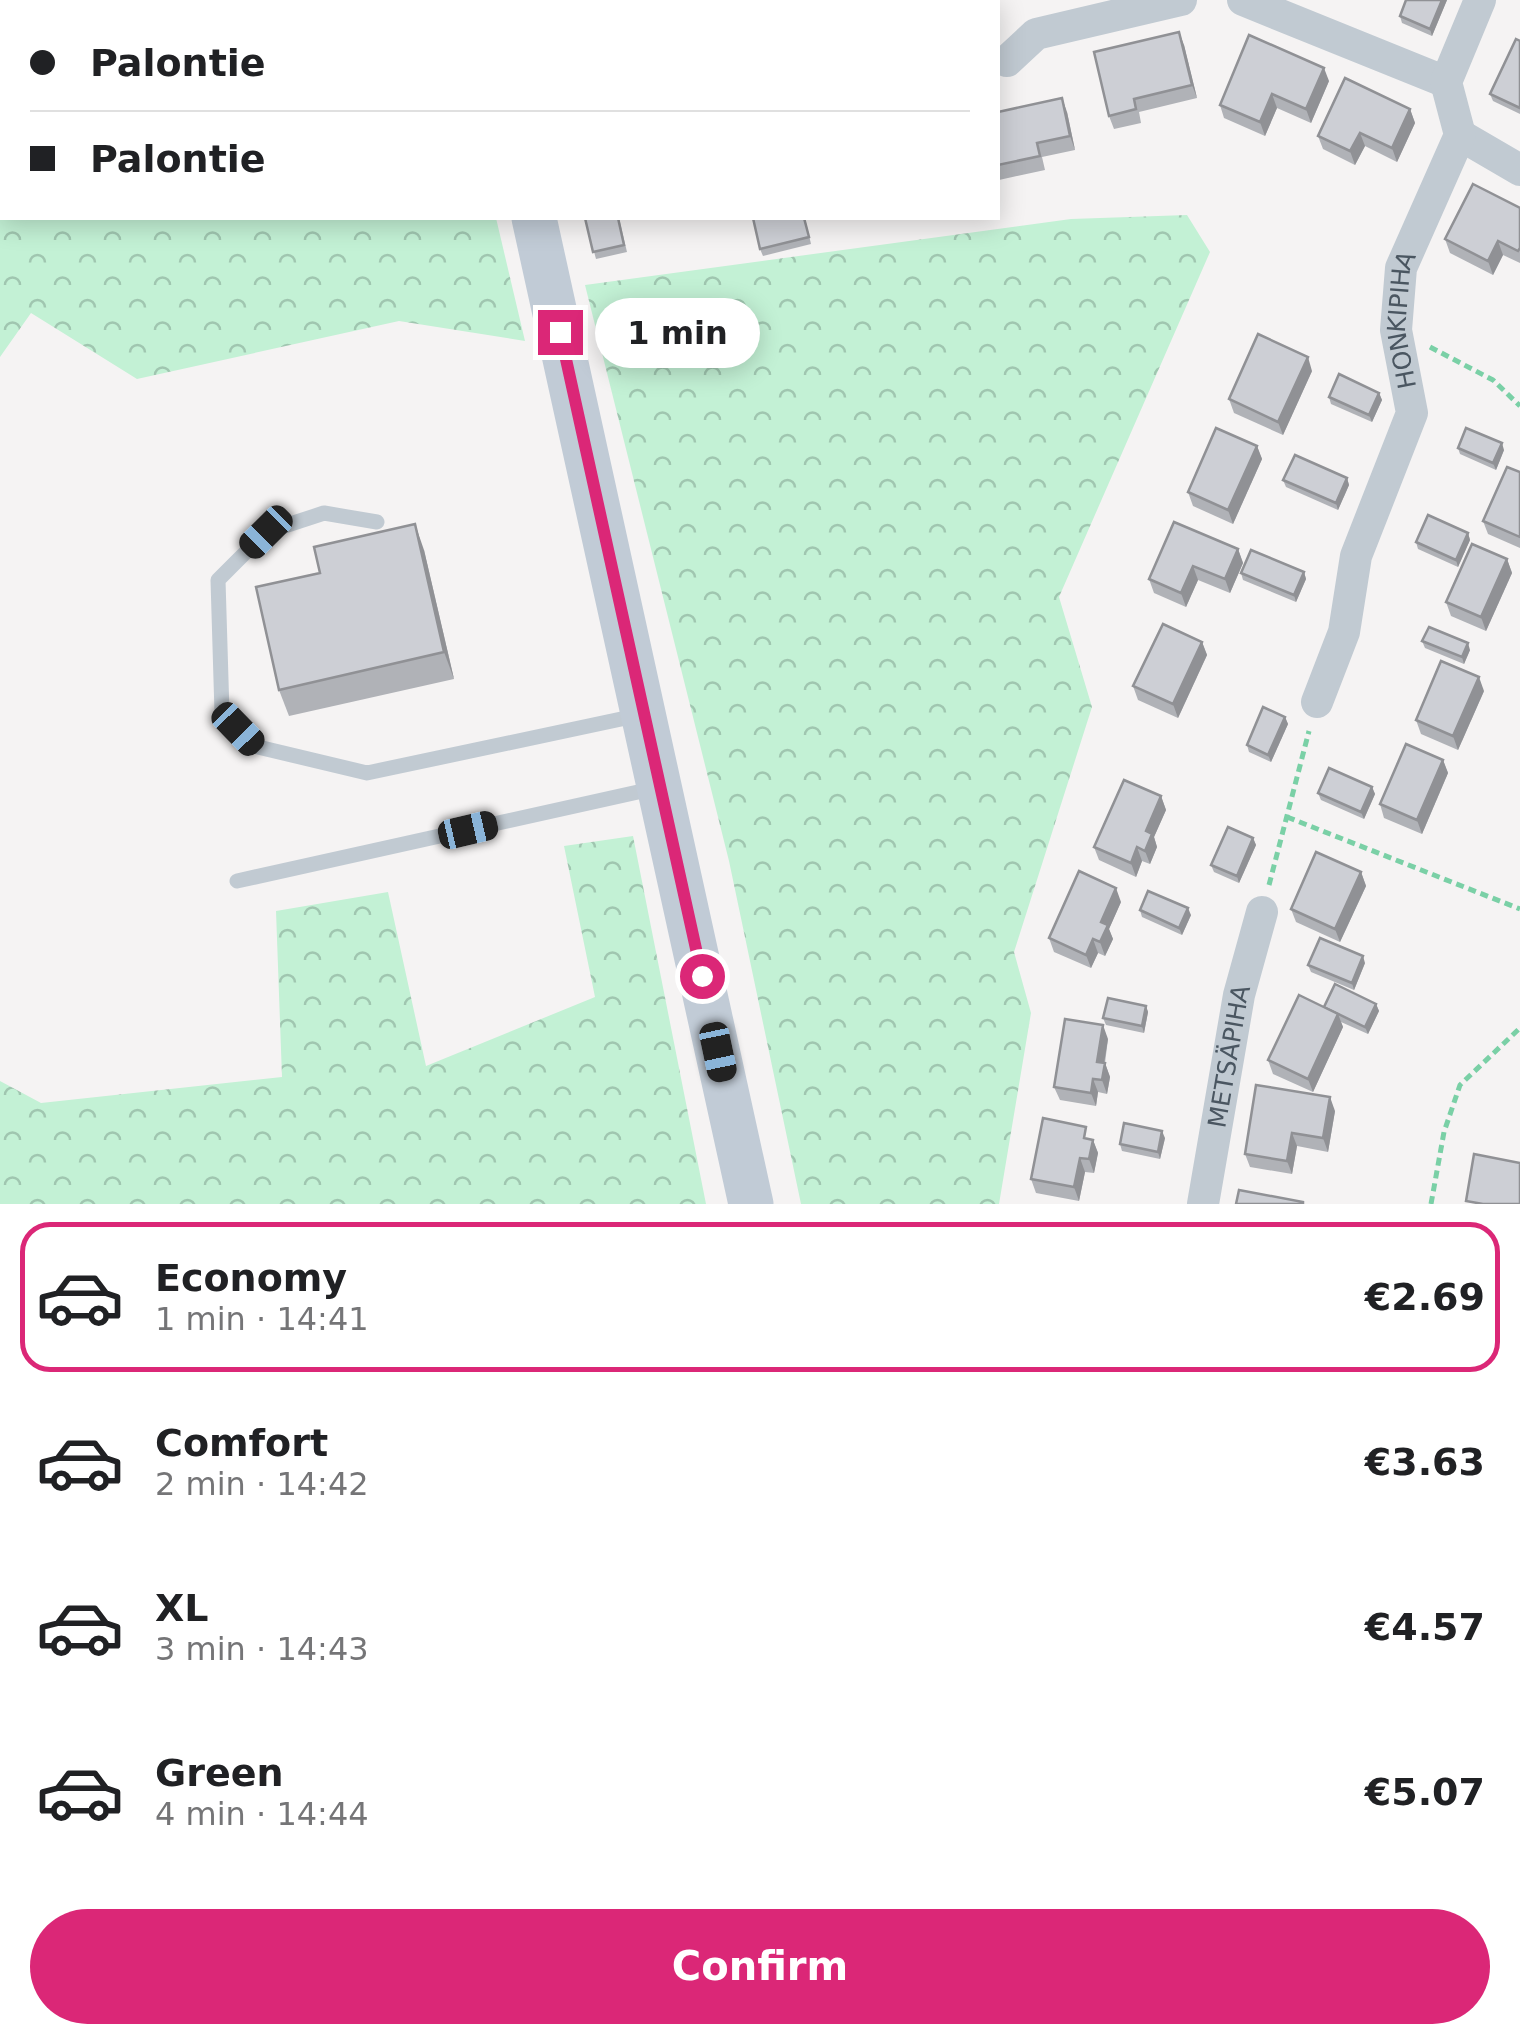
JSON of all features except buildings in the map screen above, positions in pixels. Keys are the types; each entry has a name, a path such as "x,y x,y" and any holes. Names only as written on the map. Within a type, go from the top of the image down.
{"street":[{"path":"1007,61 1036,34 1181,0"},
{"path":"1243,0 1446,82"},
{"path":"1480,0 1446,82 1460,135 1520,170"},
{"name":"HONKIPIHA","path":"1317,702 1344,632 1356,556 1412,412 1396,330 1402,268 1460,135"},
{"path":"534,220 751,1204"},
{"name":"METSÄPIHA","path":"1202,1204 1239,994 1262,912"}],"lane":[{"path":"377,522 324,513 266,532 218,580 222,712 254,746 367,772 644,714"},
{"path":"237,881 660,787"}],"path":[{"path":"1396,330 1493,380 1520,406"},
{"path":"1262,912 1317,702"},
{"path":"1286,818 1520,909"},
{"path":"1431,1204 1444,1132 1460,1085 1520,1028"}],"green space":[{"path":"1187,215 1210,252 1059,597 1092,707 1014,952 1031,1013 999,1204 801,1204 729,861 585,285 1071,219"},
{"path":"0,220 496,220 525,341 399,321 137,379 31,313 0,357"},
{"path":"633,836 706,1204 0,1204 0,1081 41,1103 282,1077 276,911 388,892 426,1066 595,997 564,846"}],"route":[{"path":"560,332 702,976"}]}
